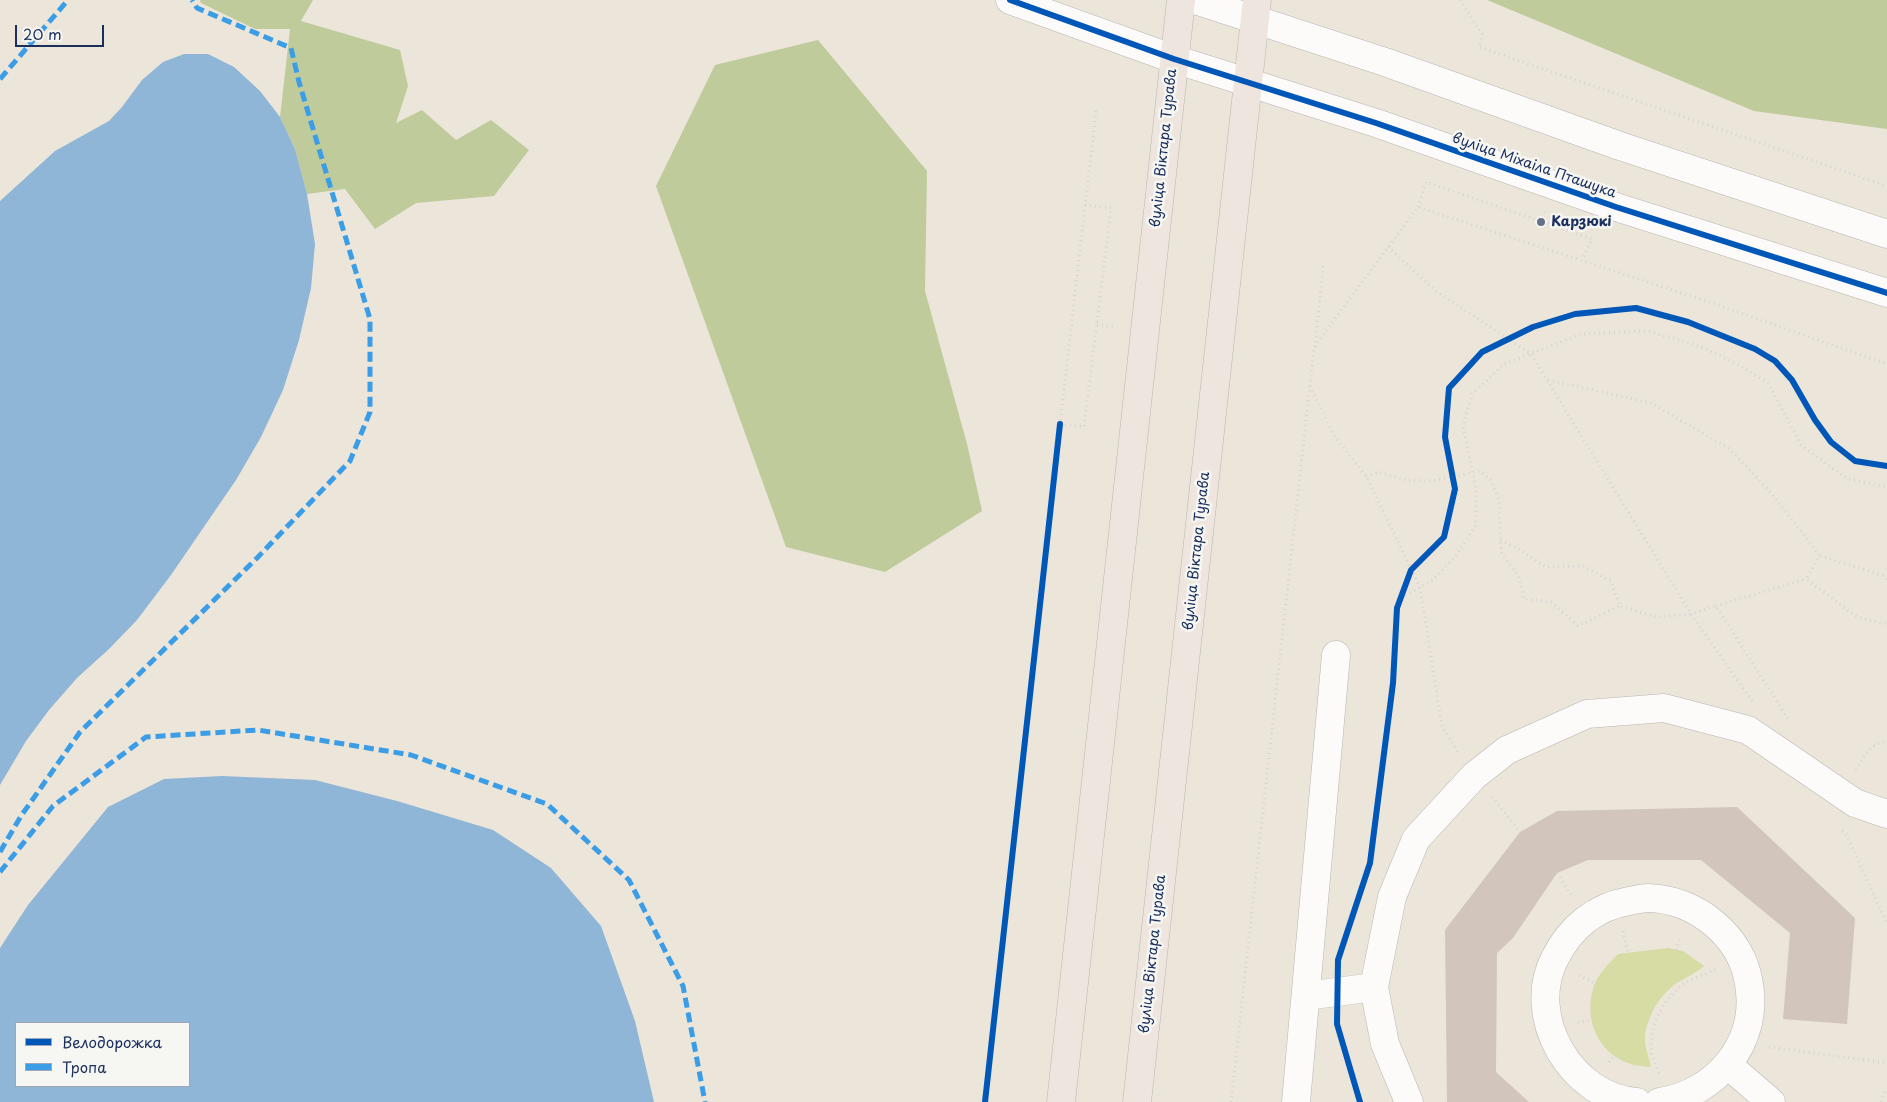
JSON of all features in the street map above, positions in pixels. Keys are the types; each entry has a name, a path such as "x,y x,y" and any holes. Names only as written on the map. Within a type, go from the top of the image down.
{"main road":[{"name":"вуліца Віктара Турава","path":"1061,1102 1181,0"},
{"name":"вуліца Віктара Турава","path":"1137,1102 1256,10"}],"street":[{"name":"вуліца Міхаіла Пташука","path":"1010,0 1174,59 1376,123 1616,207 1887,293"},
{"path":"1195,0 1256,10 1385,62 1620,146 1887,234"},
{"path":"1296,1102 1336,655"},
{"path":"1409,1102 1385,1044 1374,987 1392,897 1416,839 1474,776 1507,750 1587,714 1664,708 1748,730 1855,803 1887,814"},
{"path":"1637,1102 1609,1096 1590,1085 1572,1069 1559,1050 1550,1029 1546,1007 1547,983 1554,961 1564,943 1577,927 1593,914 1617,903 1648,898 1676,902 1702,914 1724,932 1740,956 1749,984 1750,994 1750,1014 1742,1042 1728,1065 1704,1087 1666,1101"},
{"path":"1306,996 1374,987"},
{"path":"1728,1065 1771,1102"}],"path":[{"path":"1460,0 1482,34 1479,47 1887,186"},
{"path":"1085,205 1111,208 1084,427 1060,424 1085,205 1096,111"},
{"path":"1314,347 1418,206 1426,182 1592,239 1582,260"},
{"path":"1418,206 1887,364"},
{"path":"1388,247 1436,291 1531,354 1691,614 1753,702"},
{"path":"1231,1102 1323,266"},
{"path":"1401,597 1433,580 1455,557 1476,525 1476,488 1463,426 1472,394 1504,364 1581,334 1647,331 1698,345 1737,364 1768,384 1802,446 1848,480 1887,487"},
{"path":"1500,343 1517,335"},
{"path":"1547,380 1651,403 1730,450 1772,494 1820,556 1882,575 1887,579"},
{"path":"1310,386 1334,434 1366,476 1410,573 1420,587 1442,728 1474,776 1520,832"},
{"path":"1451,469 1453,480"},
{"path":"1366,476 1379,472 1406,480 1432,481 1453,480 1472,472 1480,471 1490,479 1499,500 1502,554 1518,575 1524,598 1551,602 1578,626 1620,606 1657,617 1691,614 1806,579 1820,556"},
{"path":"1500,540 1517,548 1546,567 1583,566 1611,582 1620,606"},
{"path":"1410,573 1418,563"},
{"path":"1806,579 1857,617 1887,624"},
{"path":"1716,606 1790,722"},
{"path":"1853,775 1867,751 1887,741"},
{"path":"1839,828 1846,834 1887,924"},
{"path":"1666,1101 1662,1081 1652,1054 1652,1033 1659,1012 1670,995 1687,982 1740,956"},
{"path":"1742,1042 1887,1064"},
{"path":"1881,1102 1887,1088"}],"green space":[{"path":"200,0 313,0 301,21 400,50 408,86 396,123 422,110 456,140 491,120 529,150 494,196 416,203 375,229 345,189 307,194 295,149 280,117 290,29 255,29 201,3"},
{"path":"1487,0 1887,0 1887,129 1754,111"},
{"path":"818,40 927,171 925,291 967,444 982,511 885,572 786,547 656,186 715,65"},
{"path":"1668,948 1683,951 1704,966 1671,987 1660,999 1652,1013 1646,1028 1645,1040 1651,1067 1631,1064 1609,1052 1596,1035 1590,1004 1592,993 1602,972 1618,954"}],"water":[{"path":"184,54 208,54 234,67 260,91 280,117 295,149 307,194 315,244 311,288 299,340 283,390 261,437 236,480 171,575 137,620 77,678 49,710 26,741 0,785 0,201 55,151 109,121 142,80 163,62"},
{"path":"222,776 315,780 397,801 493,830 551,868 601,926 635,1021 654,1102 0,1102 0,948 28,905 108,807 164,779"}],"building":[{"path":"1737,807 1855,918 1847,1024 1783,1019 1790,933 1701,860 1588,860 1557,873 1513,938 1497,953 1496,1072 1529,1102 1447,1102 1445,930 1520,832 1557,811"}],"marked path":[{"path":"0,79 68,0"},
{"path":"0,852 21,816 80,732 257,558 350,461 370,412 370,319 299,82 291,48 197,8 192,0"},
{"path":"0,872 53,806 146,737 258,730 411,755 547,804 629,880 683,986 705,1102"}],"cycle path":[{"path":"1010,0 1174,59 1376,123 1616,207 1887,293"},
{"path":"1360,1102 1337,1024 1338,960 1370,863 1393,683 1397,608 1411,570 1444,537 1455,489 1445,437 1449,388 1482,352 1533,327 1575,314 1636,308 1688,322 1755,349 1775,361 1792,380 1815,420 1831,442 1855,461 1887,466"},
{"path":"985,1102 1060,424"}],"place":[{"name":"Карзюкі","path":"1541,222"}]}
